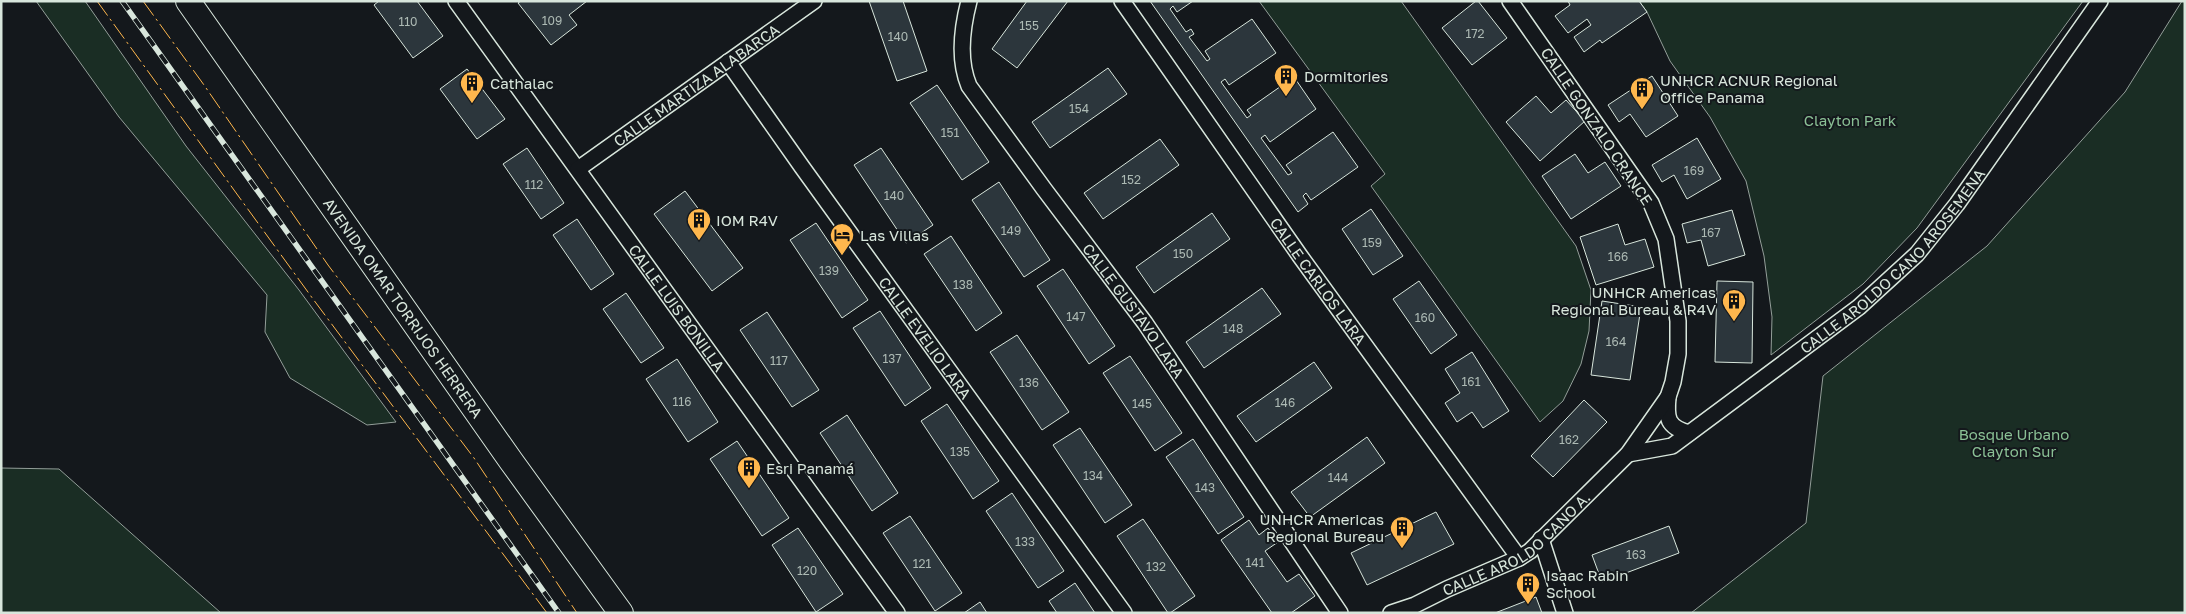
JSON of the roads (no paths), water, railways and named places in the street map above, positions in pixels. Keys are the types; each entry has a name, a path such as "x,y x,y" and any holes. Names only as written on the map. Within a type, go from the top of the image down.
{"main road":[{"name":"AVENIDA OMAR TORRIJOS HERRERA","path":"188,1 511,461 621,613"}],"street":[{"name":"CALLE LUIS BONILLA","path":"456,1 897,613"},
{"name":"CALLE MARTIZA ALABARCA","path":"578,169 814,1"},
{"name":"CALLE GUSTAVO LARA","path":"969,1 964,24 962,52 965,77 969,86 1145,323 1340,613"},
{"name":"CALLE CARLOS LARA","path":"1122,1 1300,256 1519,558"},
{"name":"CALLE GONZALO CRANCE","path":"1510,1 1651,203 1666,240 1678,321 1678,354 1668,397 1628,454"},
{"name":"CALLE AROLDO CANO AROSEMENA","path":"1628,454 1672,446 1859,307 1917,254 1957,204 2100,1"},
{"name":"CALLE EVELIO LARA","path":"728,62 1124,613"},
{"path":"1668,397 1666,413 1672,425 1678,430 1690,433"},
{"name":"CALLE AROLDO CANO A.","path":"1391,613 1415,605 1519,558 1530,551 1628,454"},
{"path":"1541,539 1565,613"}],"railway":[{"path":"122,1 559,613"}],"place":[{"name":"Dormitories","path":"1286,97"},
{"name":"Cathalac","path":"472,104"},
{"name":"UNHCR ACNUR Regional Office Panama","path":"1642,110"},
{"name":"IOM R4V","path":"699,241"},
{"name":"Las Villas","path":"842,256"},
{"name":"UNHCR Americas Regional Bureau & R4V","path":"1734,322"},
{"name":"Esri Panamá","path":"749,489"},
{"name":"UNHCR Americas Regional Bureau","path":"1402,549"},
{"name":"Isaac Rabin School","path":"1528,605"}],"park label":[{"name":"Clayton Park","path":"1850,120"},
{"name":"Bosque Urbano Clayton Sur","path":"2014,442"}]}
